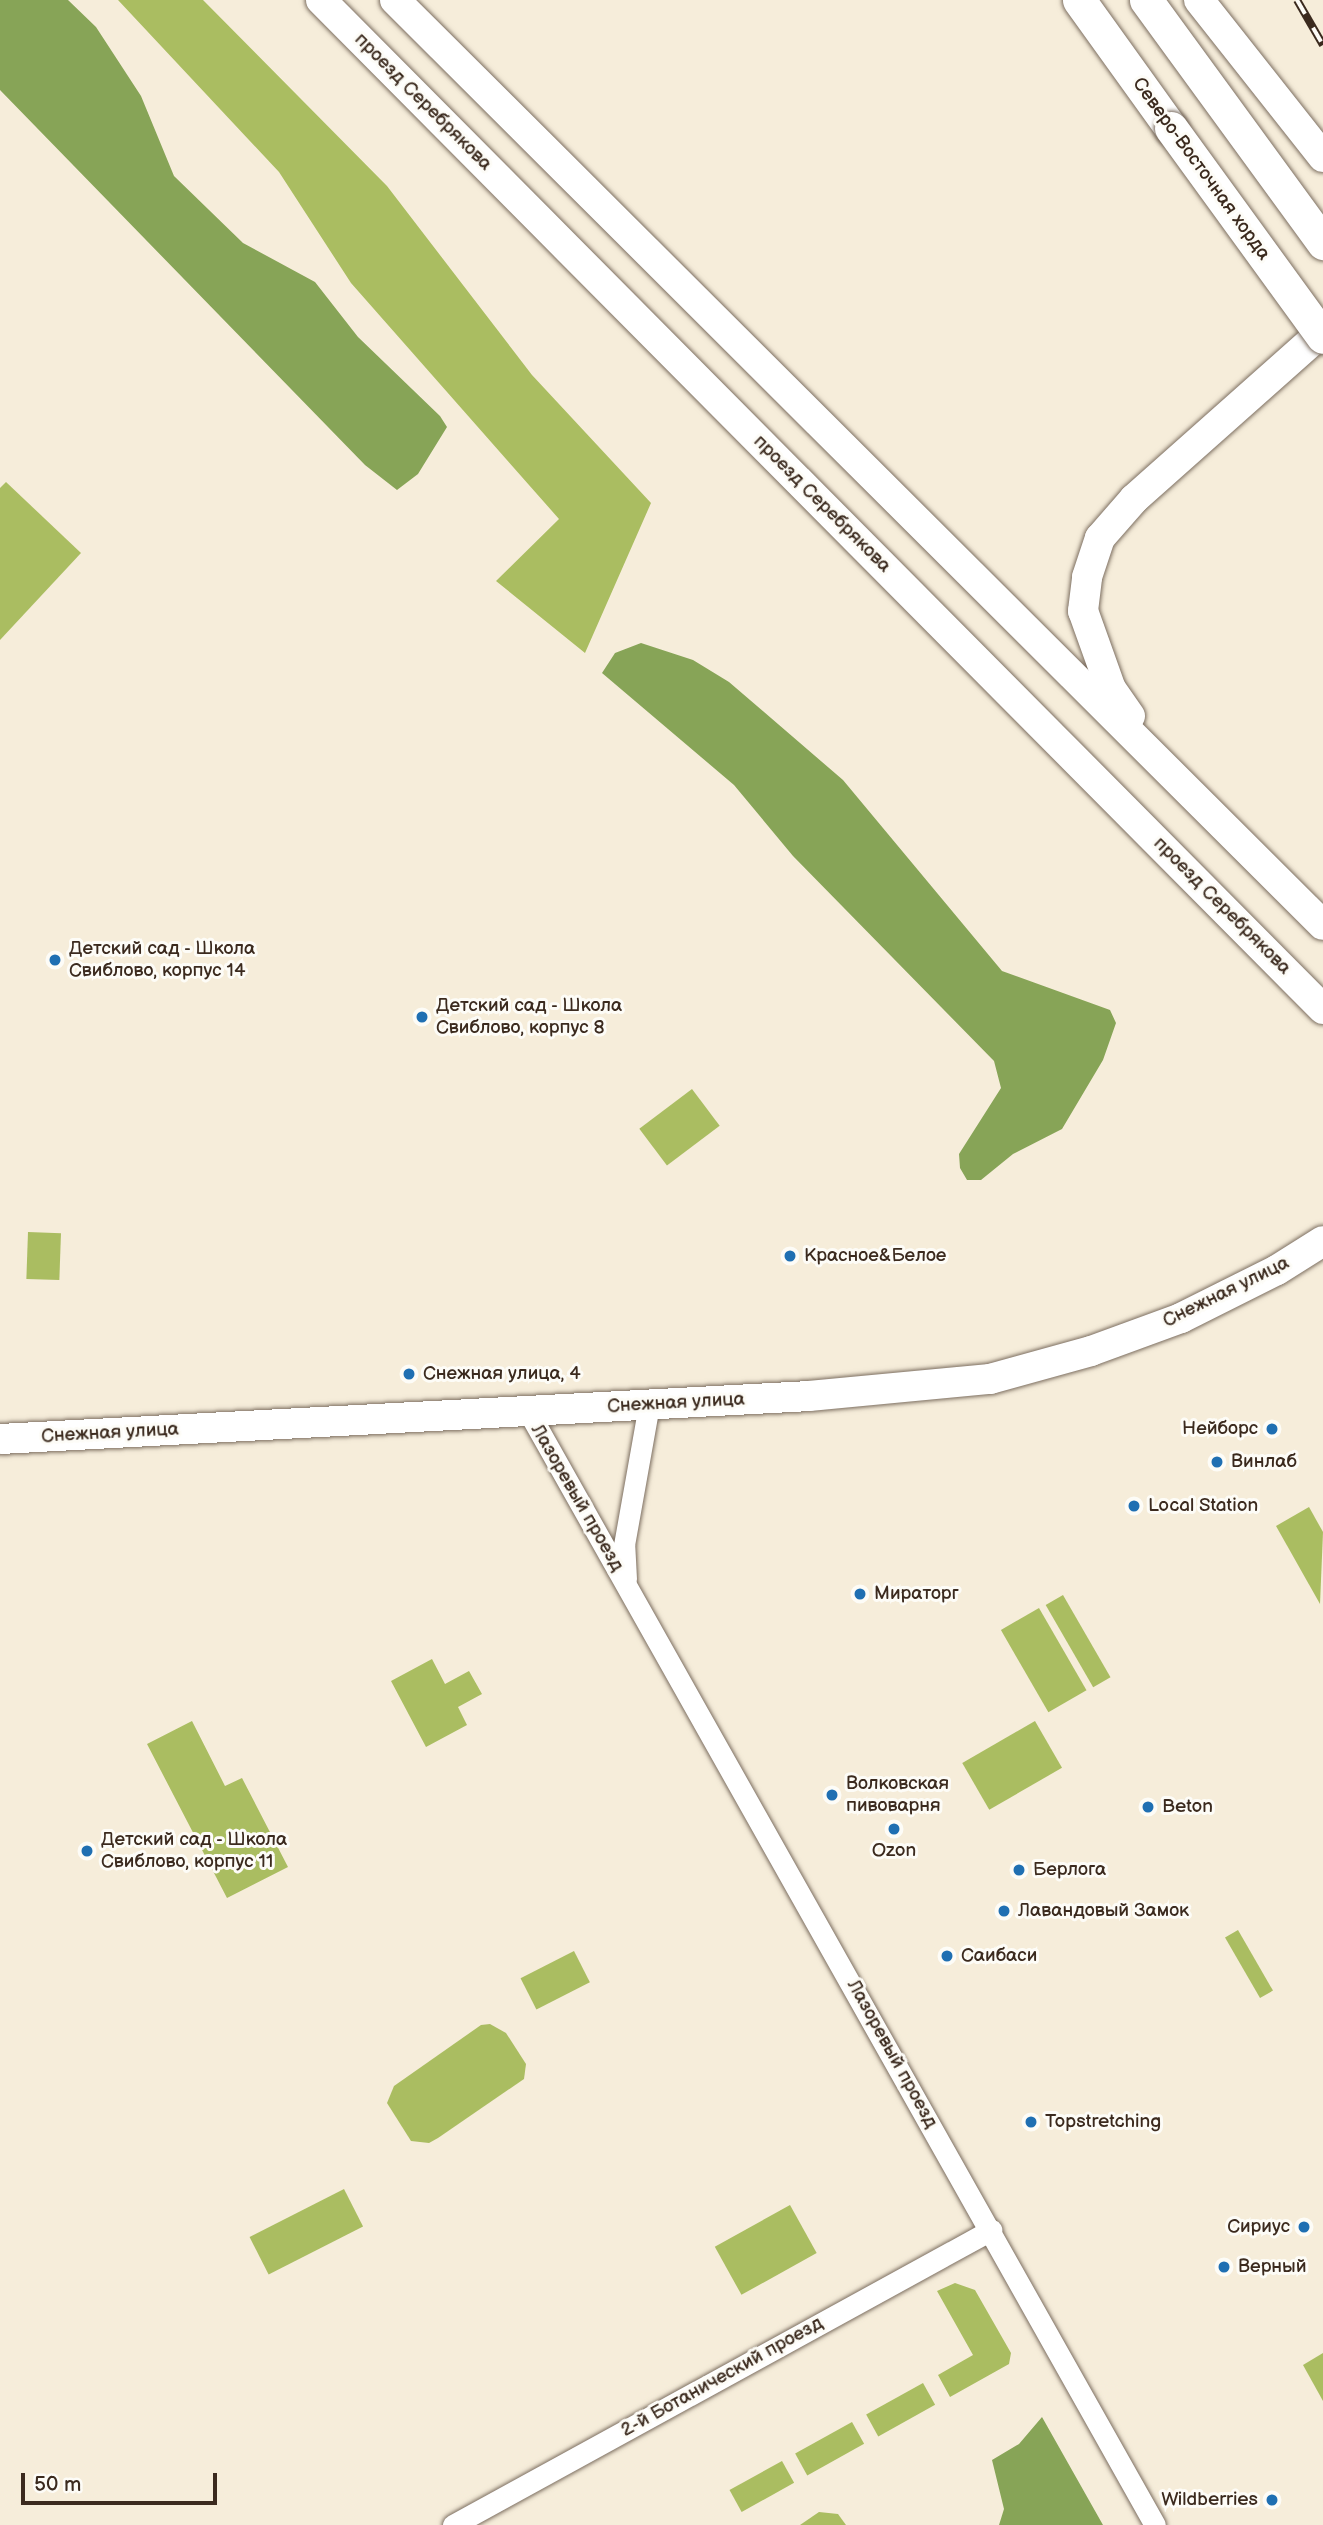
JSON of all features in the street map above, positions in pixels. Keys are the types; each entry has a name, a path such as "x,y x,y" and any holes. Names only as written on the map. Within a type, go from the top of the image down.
{"main road":[{"name":"проезд Серебрякова","path":"321,0 1323,1009"},
{"path":"395,0 1323,925"},
{"name":"Северо-Восточная хорда","path":"1079,0 1323,337"},
{"path":"1146,0 1323,243"},
{"path":"1199,0 1323,157"},
{"path":"1176,779 1111,689 1083,611 1087,577 1100,538 1134,499 1323,331"},
{"name":"Снежная улица","path":"0,1439 822,1395 990,1379 1091,1351 1181,1318 1277,1270 1323,1241"}],"street":[{"name":"Лазоревый проезд","path":"626,1584 624,1545 649,1404"},
{"name":"Лазоревый проезд","path":"527,1411 1155,2525"},
{"name":"2-й Ботанический проезд","path":"453,2525 991,2230"}],"green space":[{"path":"0,0 68,0 96,27 141,96 174,176 243,243 315,282 358,337 440,416 447,427 418,474 397,490 365,465 0,90"},
{"path":"118,0 203,0 387,186 532,375 651,503 585,653 496,581 559,519 351,283 279,172"},
{"path":"6,482 81,553 0,640 0,488"},
{"path":"641,643 693,660 729,682 843,780 1002,971 1110,1010 1116,1023 1103,1060 1062,1129 1013,1154 981,1180 967,1180 960,1168 959,1154 1001,1088 994,1061 793,856 734,785 602,673 615,653"},
{"path":"692,1089 720,1126 667,1165 639,1129"},
{"path":"28,1232 61,1233 59,1280 26,1279"},
{"path":"1309,1507 1323,1532 1320,1604 1276,1526"},
{"path":"1063,1595 1110,1677 1093,1687 1046,1605"},
{"path":"1039,1608 1086,1690 1048,1712 1001,1630"},
{"path":"432,1659 445,1684 469,1671 482,1694 458,1707 467,1725 426,1747 391,1681"},
{"path":"192,1721 225,1786 242,1778 288,1867 227,1898 147,1744"},
{"path":"1035,1721 1062,1768 989,1810 962,1763"},
{"path":"1238,1930 1273,1991 1260,1998 1225,1938"},
{"path":"574,1951 590,1982 536,2009 521,1978"},
{"path":"490,2024 506,2033 526,2064 524,2079 429,2143 411,2141 387,2103 394,2086 481,2025"},
{"path":"344,2189 363,2226 269,2275 250,2237"},
{"path":"790,2205 817,2253 741,2295 715,2247"},
{"path":"955,2283 975,2290 1011,2353 1009,2364 950,2397 938,2375 973,2355 937,2291"},
{"path":"1323,2353 1323,2401 1303,2365"},
{"path":"923,2383 935,2405 878,2436 866,2415"},
{"path":"1042,2417 1103,2525 999,2525 1004,2509 992,2460 1019,2444"},
{"path":"852,2422 864,2444 807,2475 795,2454"},
{"path":"782,2461 794,2483 742,2512 730,2490"},
{"path":"819,2512 838,2514 846,2525 800,2525"}],"railway":[{"path":"1297,0 1323,45"}],"place":[{"name":"Детский сад - Школа Свиблово, корпус 14","path":"55,960"},
{"name":"Детский сад - Школа Свиблово, корпус 8","path":"422,1017"},
{"name":"Красное&Белое","path":"790,1256"},
{"name":"Снежная улица, 4","path":"409,1374"},
{"name":"Нейборс","path":"1272,1429"},
{"name":"Винлаб","path":"1217,1462"},
{"name":"Local Station","path":"1134,1506"},
{"name":"Мираторг","path":"860,1594"},
{"name":"Волковская пивоварня","path":"832,1795"},
{"name":"Beton","path":"1148,1807"},
{"name":"Ozon","path":"894,1829"},
{"name":"Детский сад - Школа Свиблово, корпус 11","path":"87,1851"},
{"name":"Берлога","path":"1019,1870"},
{"name":"Лавандовый Замок","path":"1004,1911"},
{"name":"Саибаси","path":"947,1956"},
{"name":"Topstretching","path":"1031,2122"},
{"name":"Сириус","path":"1304,2227"},
{"name":"Верный","path":"1224,2267"},
{"name":"Wildberries","path":"1272,2500"}]}
